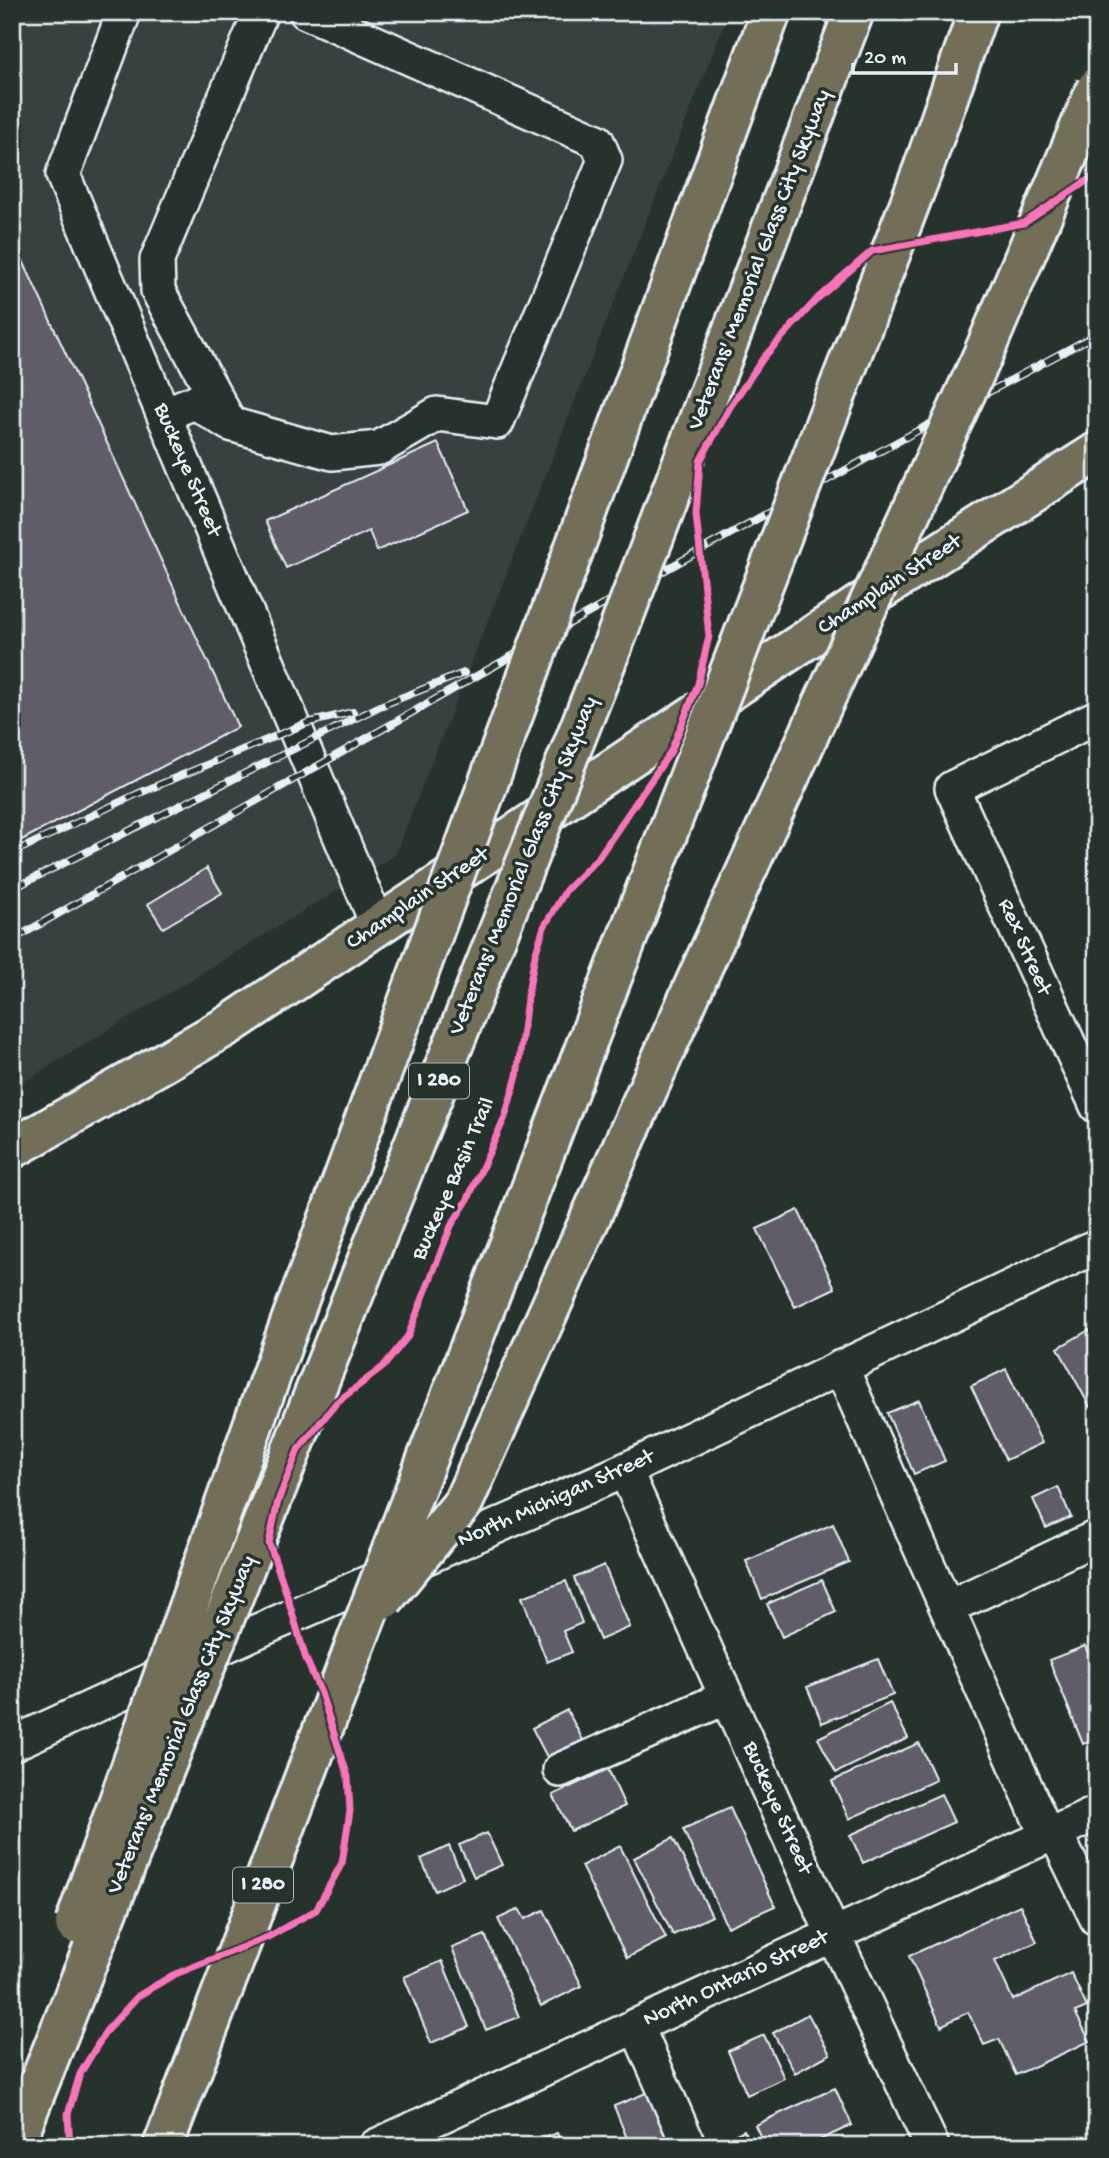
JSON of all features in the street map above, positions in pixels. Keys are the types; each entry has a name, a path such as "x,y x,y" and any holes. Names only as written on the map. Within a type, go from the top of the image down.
{"main road":[{"path":"12,2101 263,1398 771,12"},
{"name":"Veterans' Memorial Glass City Skyway","path":"14,2146 611,650 854,12"},
{"name":"I 280","path":"163,2146 923,169 978,12"},
{"path":"363,1625 463,1503 706,959 982,357 1097,87"},
{"name":"Champlain Street","path":"12,1149 229,1025 878,592 1097,452"}],"street":[{"name":"Buckeye Street","path":"124,12 64,175 378,926"},
{"path":"230,424 158,291 156,260 261,12"},
{"path":"164,414 195,402 230,424 332,453 379,448 437,414 497,422 605,160 597,141 306,12"},
{"name":"Rex Street","path":"1097,717 952,788 1097,1106"},
{"name":"North Michigan Street","path":"12,1744 251,1634 625,1470 1097,1246"},
{"path":"841,1367 947,1608 1051,1834 1097,1919"},
{"name":"Buckeye Street","path":"625,1470 833,1934 932,2146"},
{"path":"947,1608 1097,1537"},
{"path":"560,1770 727,1697"},
{"name":"North Ontario Street","path":"376,2146 1097,1814"},
{"path":"636,2025 689,2146"}],"shaded area":[{"path":"12,12 729,12 395,855 12,1089"}],"building":[{"path":"12,237 238,727 12,845"},
{"path":"438,443 468,510 377,551 369,531 286,568 265,521"},
{"path":"207,868 222,893 163,928 148,904"},
{"path":"798,1210 835,1288 795,1307 757,1229"},
{"path":"1089,1330 1097,1344 1097,1404 1090,1407 1058,1348"},
{"path":"1006,1369 1042,1443 1006,1460 971,1386"},
{"path":"919,1400 945,1461 914,1474 887,1413"},
{"path":"1058,1487 1071,1517 1046,1528 1033,1499"},
{"path":"833,1524 849,1562 762,1599 746,1561"},
{"path":"604,1565 630,1627 600,1640 574,1578"},
{"path":"822,1580 836,1612 782,1637 767,1604"},
{"path":"566,1581 582,1623 563,1631 572,1652 547,1662 522,1597"},
{"path":"1085,1646 1097,1674 1097,1739 1083,1744 1049,1660"},
{"path":"878,1659 893,1695 822,1723 807,1687"},
{"path":"890,1703 908,1738 836,1773 818,1738"},
{"path":"567,1710 583,1740 548,1759 532,1728"},
{"path":"919,1743 936,1780 849,1819 832,1781"},
{"path":"608,1769 625,1806 571,1831 553,1795"},
{"path":"941,1794 954,1822 863,1863 850,1835"},
{"path":"730,1808 775,1906 727,1927 683,1829"},
{"path":"487,1833 502,1865 474,1877 459,1845"},
{"path":"673,1838 712,1916 673,1935 634,1858"},
{"path":"449,1846 463,1878 435,1891 421,1859"},
{"path":"620,1846 666,1938 627,1958 581,1866"},
{"path":"1020,1905 1037,1942 995,1961 1013,2000 1071,1973 1087,2007 1075,2012 1090,2041 1016,2075 999,2039 984,2045 968,2012 941,2026 909,1956"},
{"path":"519,1909 525,1919 544,1910 582,1986 541,2006 498,1919"},
{"path":"485,1935 519,2017 486,2030 452,1948"},
{"path":"442,1961 469,2027 431,2043 404,1977"},
{"path":"808,2014 830,2054 795,2073 773,2033"},
{"path":"764,2035 784,2078 747,2095 728,2051"},
{"path":"835,2088 852,2125 807,2146 765,2146 755,2125"},
{"path":"651,2091 674,2146 630,2146 614,2106"},
{"path":"744,2130 752,2146 712,2146"},
{"path":"557,2133 563,2146 525,2146"}],"railway":[{"path":"12,940 688,557 1097,334"},
{"path":"12,889 380,706 464,673"},
{"path":"12,853 137,794 307,723 353,712"}],"cycle path":[{"name":"Buckeye Basin Trail","path":"70,2146 68,2114 80,2074 106,2031 138,1996 173,1975 268,1937 316,1910 342,1863 350,1811 348,1777 269,1543 278,1501 298,1450 337,1402 383,1367 408,1336 451,1226 468,1199 505,1117 517,1076 527,999 535,955 544,927 566,890 598,858 671,751 698,684 709,636 696,514 700,461 730,407 764,357 818,298 872,251 1024,223 1097,174"}]}
